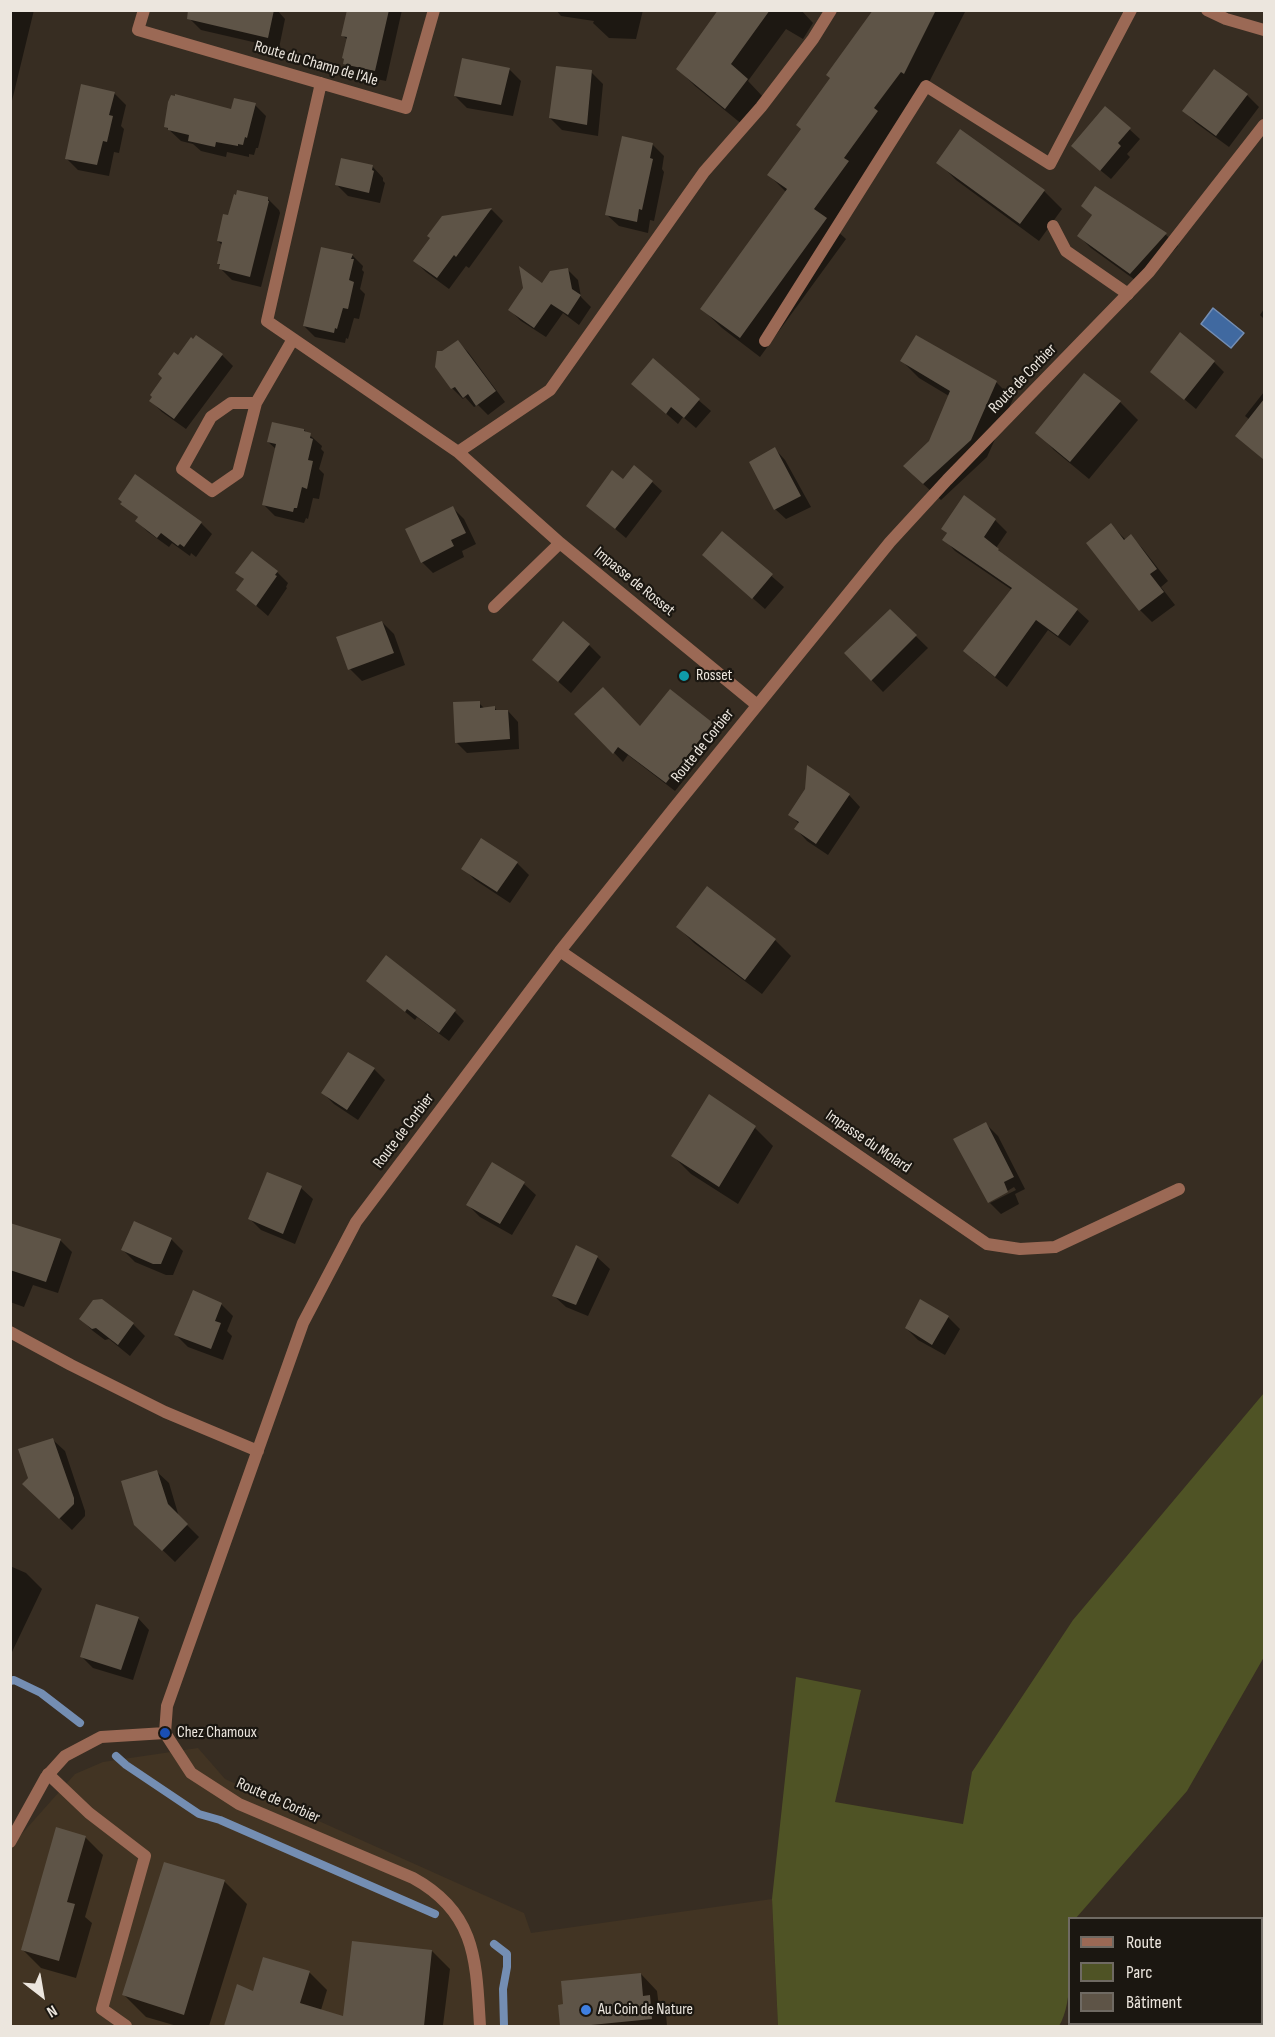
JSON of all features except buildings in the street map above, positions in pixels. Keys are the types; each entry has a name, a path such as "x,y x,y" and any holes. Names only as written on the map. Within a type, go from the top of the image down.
{"street":[{"name":"Route du Champ de l'Ale","path":"144,10 138,30 406,108 434,10"},
{"path":"458,452 550,390 704,172 761,107 813,39 831,10"},
{"path":"765,341 926,86 1050,164 1131,10"},
{"path":"1207,10 1226,19 1264,30"},
{"name":"Impasse de Rosset","path":"321,83 267,321 458,452 560,543 757,705"},
{"name":"Route de Corbier","path":"480,2026 477,1970 473,1953 460,1918 435,1891 413,1878 239,1804 191,1773 165,1733 167,1706 303,1323 356,1222 560,951 757,705 890,542 1149,272 1264,125"},
{"path":"1053,226 1066,251 1128,294"},
{"path":"256,403 231,403 211,417 182,469 212,491 238,473 256,403 293,339"},
{"path":"494,607 560,543"},
{"name":"Impasse du Molard","path":"560,951 987,1244 1020,1249 1055,1247 1179,1189"},
{"path":"10,1332 165,1412 258,1451"},
{"path":"10,1842 48,1774 65,1756 101,1737 165,1733"},
{"path":"48,1774 89,1813 145,1856 102,2008 126,2026"}],"shaded area":[{"path":"198,1748 225,1779 524,1913 531,1933 772,1899 778,2026 11,2026 11,1846 75,1774 103,1762"}],"green space":[{"path":"1264,1393 1264,1657 1187,1791 1077,1917 1068,1917 1068,1996 1064,2016 1059,2026 778,2026 772,1899 796,1677 861,1690 835,1802 963,1824 972,1772 1073,1620"}],"water":[{"path":"1213,308 1244,333 1231,348 1201,324"}],"waterway":[{"path":"10,1681 14,1680 41,1693 80,1723"},
{"path":"116,1756 199,1814 220,1820 435,1914"},
{"path":"494,1944 507,1954 503,1989 504,2026"}],"place":[{"name":"Rosset","path":"684,676"},
{"name":"Chez Chamoux","path":"165,1733"},
{"name":"Au Coin de Nature","path":"586,2010"}]}
